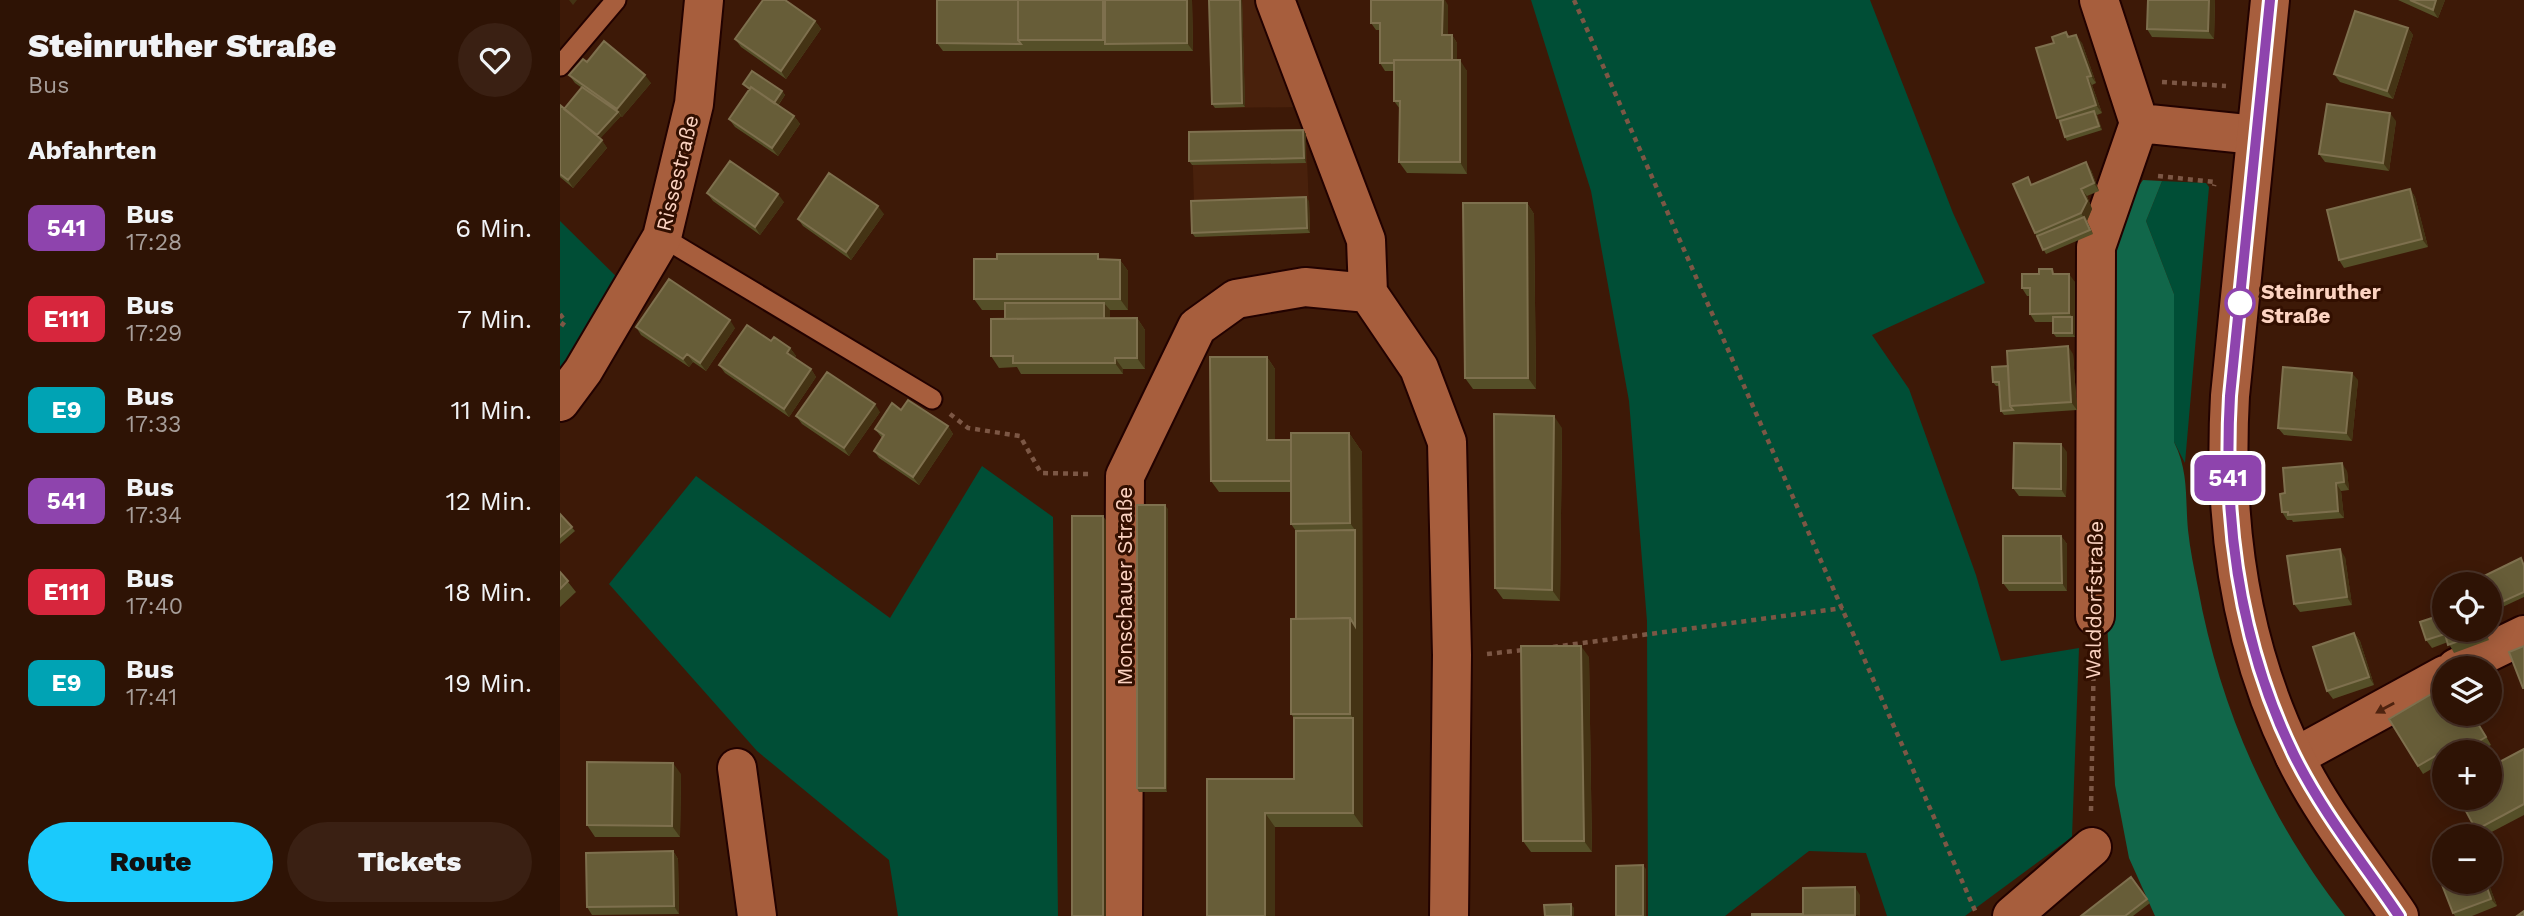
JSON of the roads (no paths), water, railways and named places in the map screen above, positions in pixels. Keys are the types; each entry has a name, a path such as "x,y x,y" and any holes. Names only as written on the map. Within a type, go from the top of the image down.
{"street":[{"name":"Rissestraße","path":"560,402 583,371 662,237 694,104 704,0"},
{"path":"1275,0 1366,240 1368,293 1419,368 1447,442 1452,655 1449,916"},
{"path":"2099,0 2139,123 2256,135"},
{"path":"2270,0 2227,454 2233,547 2241,601 2252,643 2295,757 2399,916"},
{"name":"Walddorfstraße","path":"2095,616 2096,247 2139,123"},
{"name":"Monschauer Straße","path":"1123,916 1125,476 1197,327 1236,299 1305,287 1368,293"},
{"path":"2480,656 2513,639"},
{"path":"2295,757 2432,682"},
{"path":"737,768 757,916"},
{"path":"2012,916 2092,847"}],"lane":[{"path":"560,66 616,0"},
{"path":"662,237 932,399"}],"place":[{"name":"Steinruther Straße","path":"2240,303"}]}
